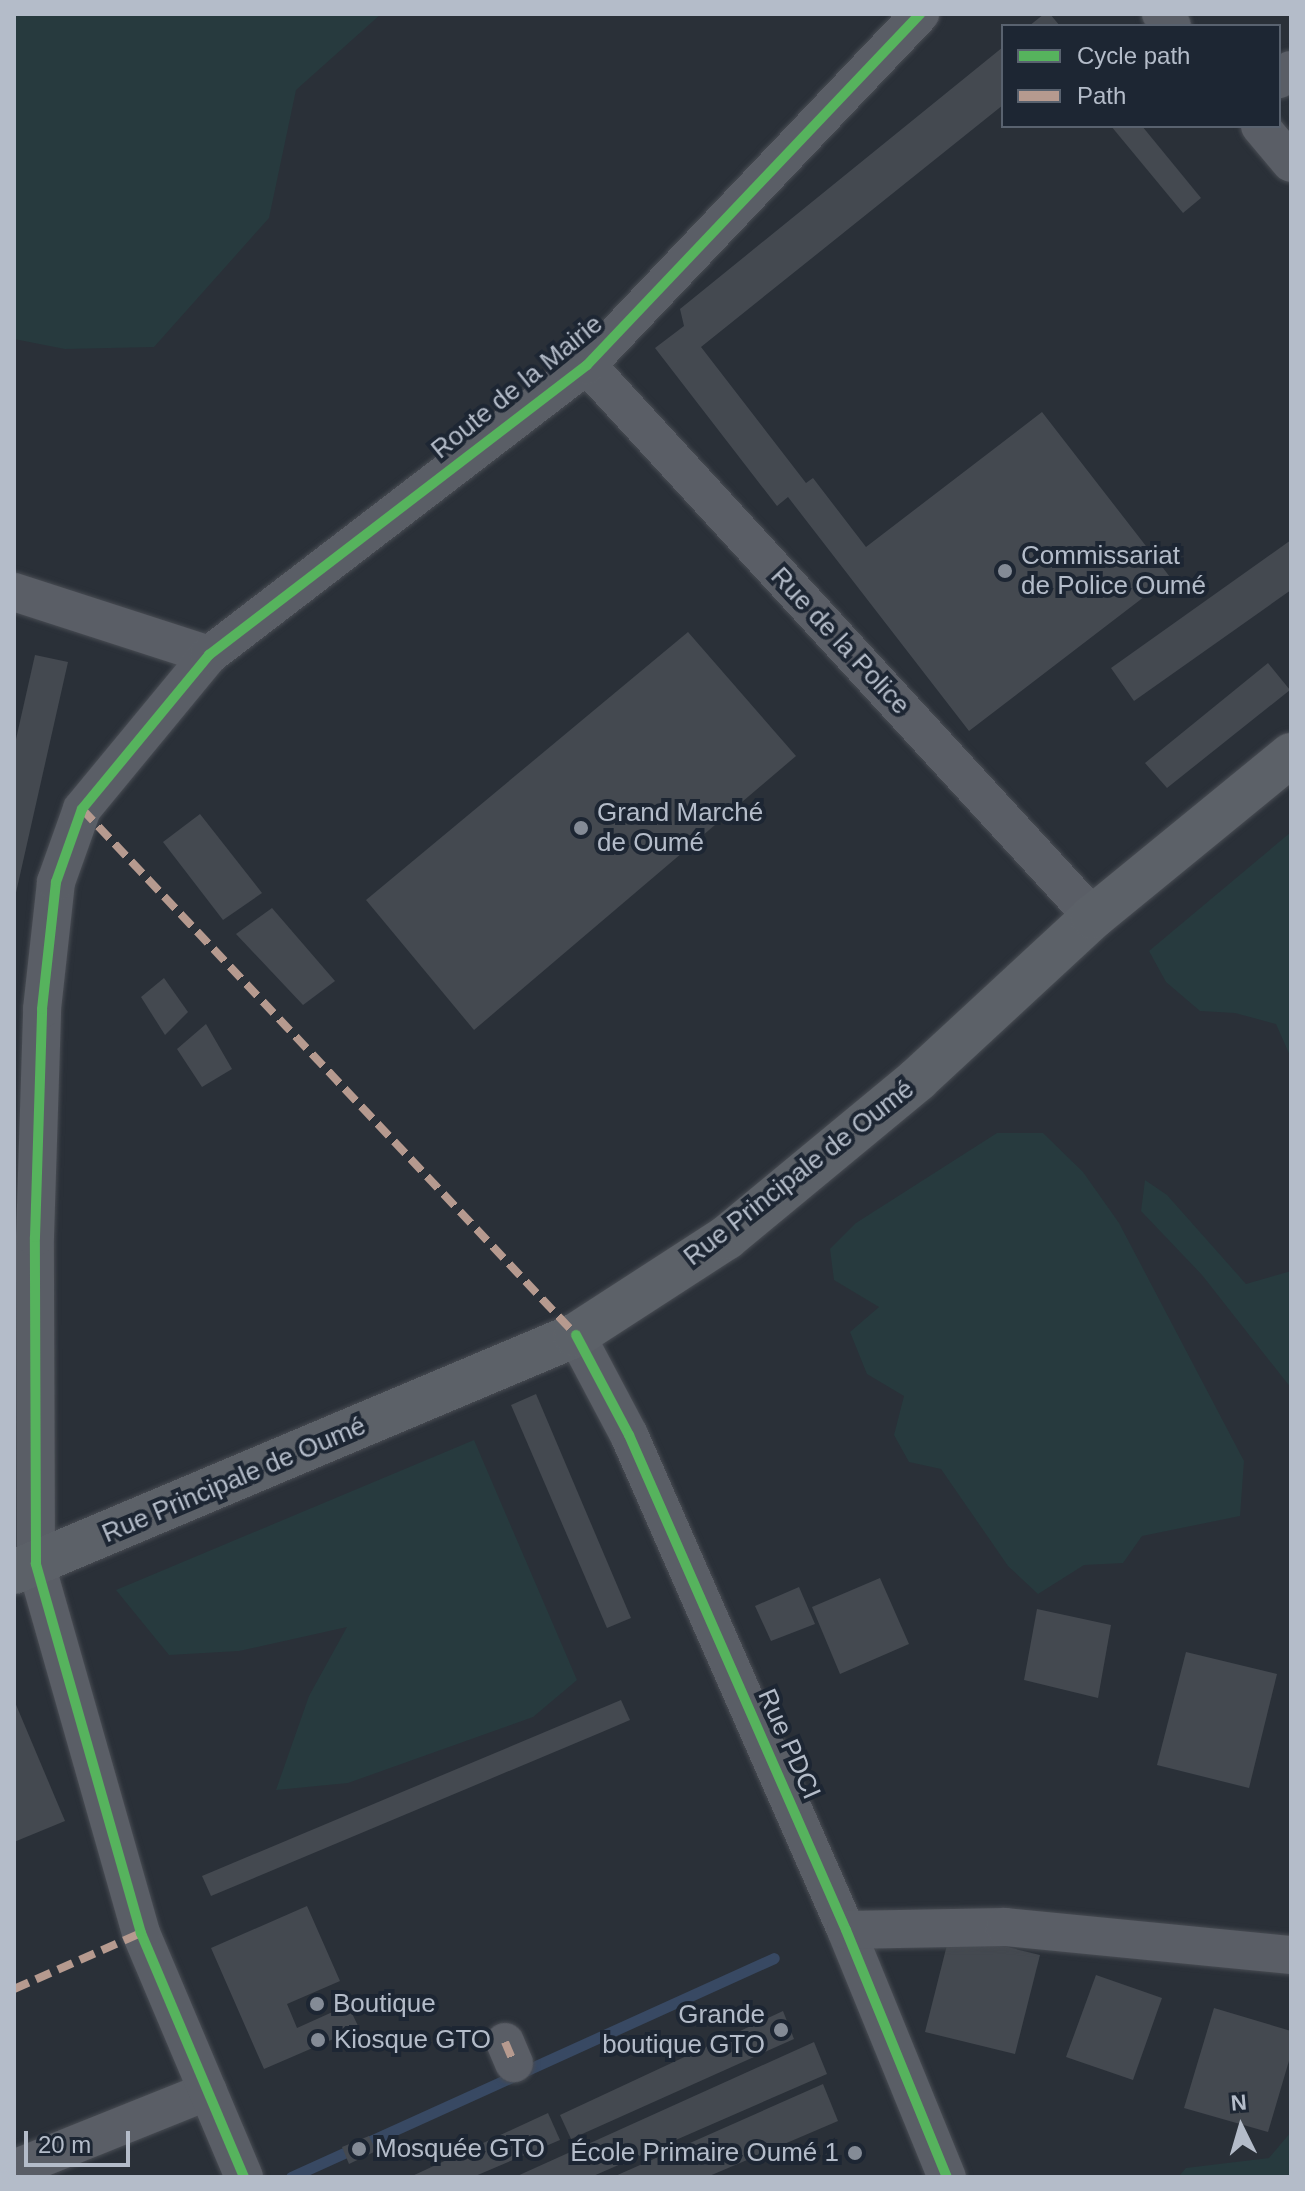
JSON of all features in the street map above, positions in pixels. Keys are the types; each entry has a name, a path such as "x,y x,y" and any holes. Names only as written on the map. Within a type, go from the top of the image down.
{"main road":[{"name":"Rue Principale de Oumé","path":"25,1568 576,1335 726,1238 918,1079 1093,917 1291,755"}],"street":[{"name":"Route de la Mairie","path":"244,2177 141,1933 25,1568 40,1055 56,882 82,809 209,655 587,365 920,14"},
{"path":"1262,128 1291,163"},
{"name":"Rue de la Police","path":"587,365 1093,917"},
{"path":"14,592 209,655"},
{"name":"Rue PDCI","path":"576,1335 629,1435 846,1930 947,2177"},
{"path":"846,1930 1005,1927 1291,1955"},
{"path":"14,2169 208,2091"}],"green space":[{"path":"14,14 381,14 296,90 269,218 154,347 65,349 14,339"},
{"path":"1291,832 1291,1058 1276,1024 1235,1013 1200,1011 1166,982 1149,951"},
{"path":"997,1133 1043,1133 1083,1172 1119,1223 1244,1461 1240,1516 1142,1536 1123,1563 1084,1565 1038,1594 1008,1566 941,1469 909,1462 894,1435 904,1396 867,1374 850,1332 879,1307 834,1280 830,1249 856,1223"},
{"path":"1145,1180 1167,1195 1246,1284 1291,1271 1291,1388 1202,1275 1141,1211"},
{"path":"474,1440 577,1680 533,1717 348,1783 276,1790 309,1696 347,1627 239,1651 169,1655 116,1590"},
{"path":"1291,2132 1291,2177 1178,2177 1186,2168 1269,2158"}],"building":[{"path":"1044,14 1050,14 1058,24 1032,24"},
{"name":"Commissariat de Police Oumé","path":"1001,49 1001,107 701,347 806,483 813,478 866,547 1042,412 1170,577 969,731 788,497 777,506 655,348 684,326 680,309"},
{"path":"1113,128 1144,128 1201,198 1183,213"},
{"path":"1291,540 1291,590 1134,701 1111,668"},
{"name":"Grand Marché de Oumé","path":"688,632 796,756 474,1030 366,900"},
{"path":"35,655 68,662 15,897 14,748"},
{"path":"1268,663 1290,690 1167,788 1145,763"},
{"path":"200,814 262,893 223,920 163,842"},
{"path":"272,908 335,981 303,1005 236,934"},
{"path":"164,978 188,1012 165,1035 141,997"},
{"path":"206,1024 232,1069 202,1087 177,1049"},
{"path":"536,1394 631,1618 607,1628 511,1405"},
{"path":"880,1578 909,1644 840,1674 812,1607"},
{"path":"799,1587 815,1624 771,1641 755,1606"},
{"path":"1037,1609 1111,1625 1098,1698 1024,1680"},
{"path":"1186,1652 1277,1674 1249,1788 1157,1765"},
{"path":"14,1700 65,1821 14,1842"},
{"path":"621,1700 630,1720 602,1732 211,1896 202,1876"},
{"path":"307,1906 340,1981 287,2004 297,2028 348,2005 359,2028 264,2069 211,1948"},
{"path":"950,1933 1040,1955 1015,2054 925,2032"},
{"path":"1096,1975 1162,1998 1133,2080 1066,2057"},
{"path":"1214,2008 1291,2031 1291,2054 1268,2132 1184,2108"},
{"path":"783,2011 794,2039 571,2139 560,2115"},
{"path":"814,2042 827,2074 591,2177 515,2177"},
{"path":"823,2084 838,2121 707,2177 613,2177"},
{"path":"548,2113 560,2140 473,2177 410,2177"},
{"name":"Mosquée GTO","path":"369,2136 376,2151 349,2164 342,2147"}],"waterway":[{"path":"291,2177 774,1958"}],"marked path":[{"path":"82,809 576,1335"},
{"path":"14,1989 141,1933"},
{"path":"505,2042 514,2063"}],"cycle path":[{"path":"244,2177 141,1933 36,1564 35,1237 42,1009 56,882 82,809 209,655 587,365 920,14"},
{"path":"576,1335 629,1435 846,1930 947,2177"}],"place":[{"name":"Commissariat de Police Oumé","path":"1005,571"},
{"name":"Grand Marché de Oumé","path":"581,828"},
{"name":"Boutique","path":"317,2004"},
{"name":"Grande boutique GTO","path":"781,2030"},
{"name":"Kiosque GTO","path":"318,2040"},
{"name":"Mosquée GTO","path":"359,2149"},
{"name":"École Primaire Oumé 1","path":"855,2153"}]}
